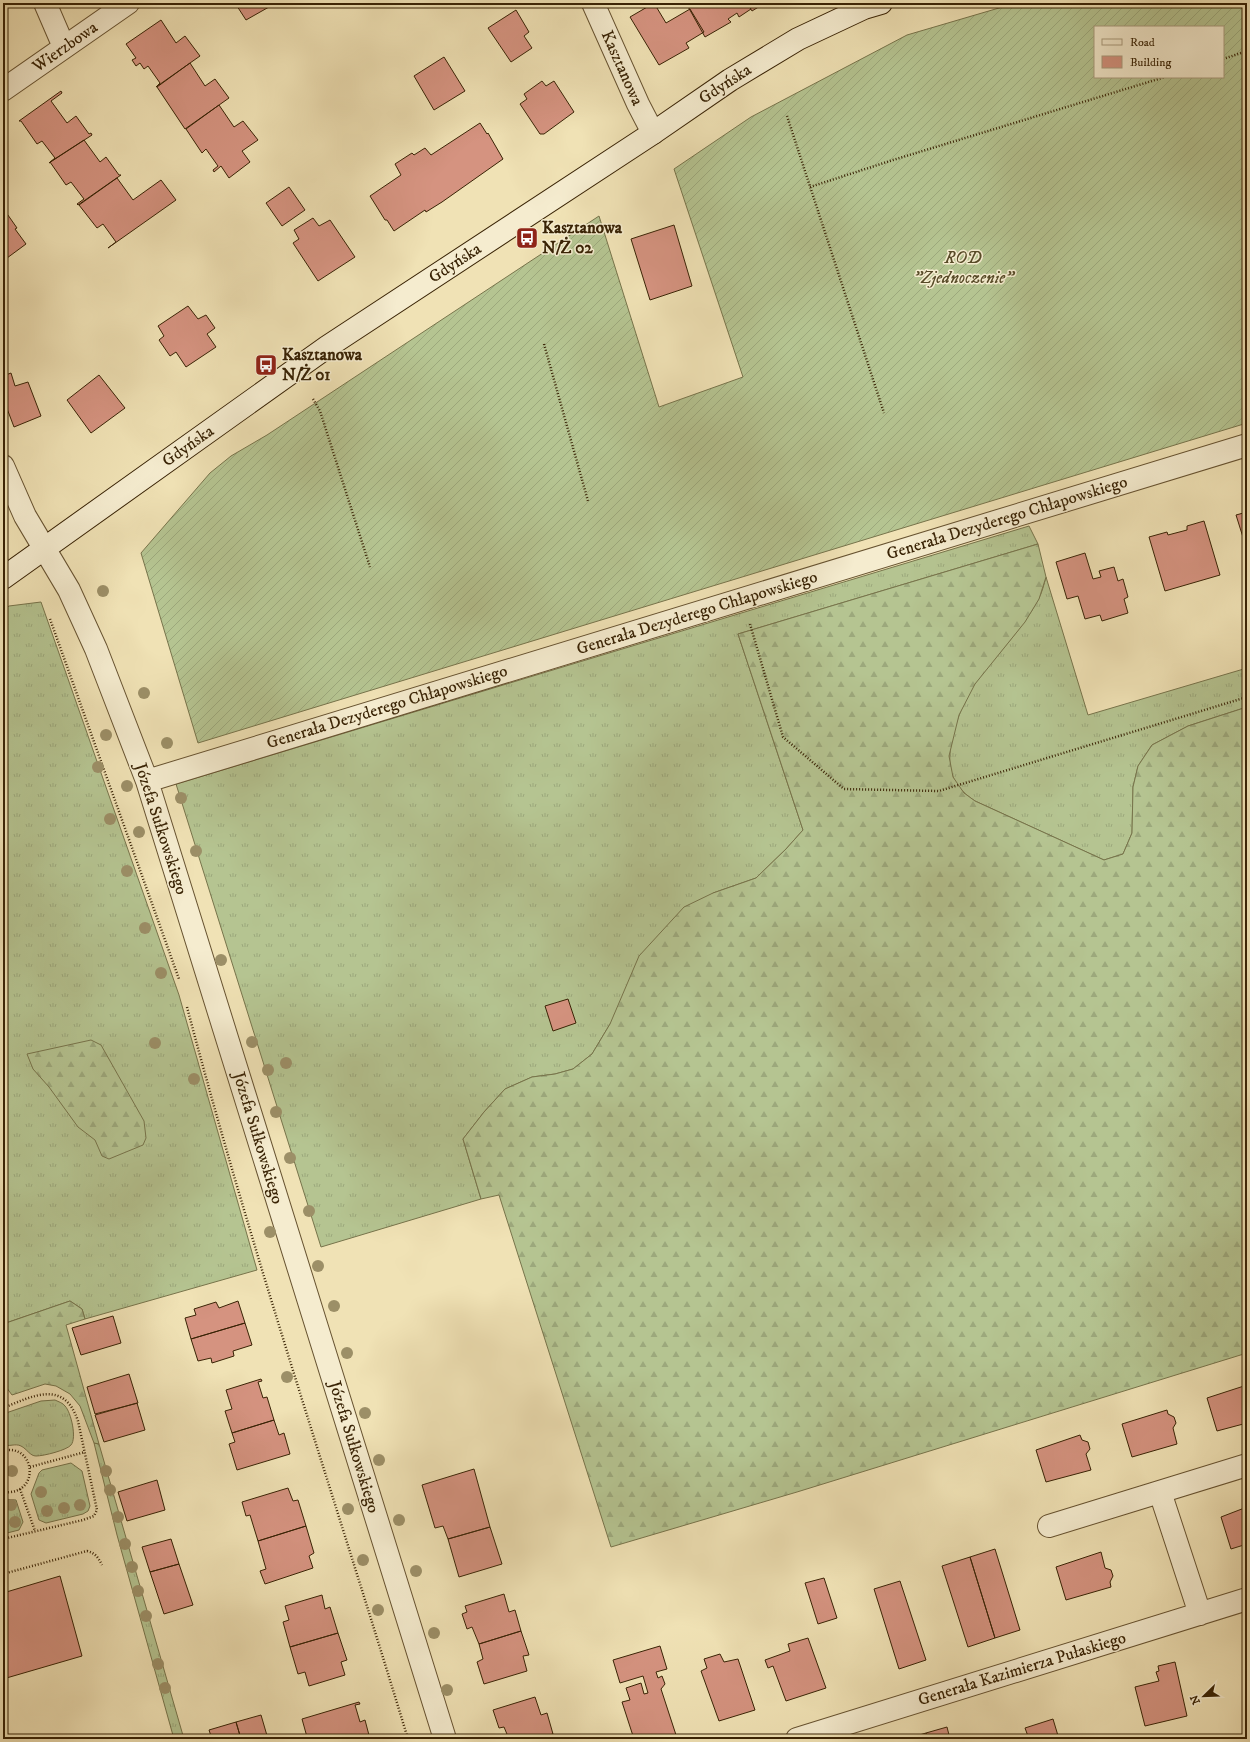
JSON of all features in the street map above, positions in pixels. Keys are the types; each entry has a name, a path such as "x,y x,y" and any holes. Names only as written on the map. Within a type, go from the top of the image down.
{"street":[{"path":"45,3 64,47"},
{"name":"Wierzbowa","path":"3,90 128,3"},
{"name":"Kasztanowa","path":"593,3 638,104 653,133"},
{"name":"Gdyńska","path":"3,578 44,547 328,347 653,133 730,80 798,40 864,8 881,3"},
{"name":"Generała Dezyderego Chłapowskiego","path":"147,781 1247,445"},
{"path":"3,466 25,516 44,547"},
{"name":"Józefa Sułkowskiego","path":"44,547 69,590 96,649 147,781 445,1739"},
{"path":"1049,1526 1247,1465"},
{"path":"1160,1492 1200,1614"},
{"name":"Generała Kazimierza Pułaskiego","path":"797,1739 1247,1599"}],"path":[{"path":"1224,59 1247,51"},
{"path":"810,187 879,164 1162,78"},
{"path":"787,116 884,413"},
{"path":"544,344 588,501"},
{"path":"313,399 320,412 370,567"},
{"path":"742,599 783,737 844,789 939,790 1247,697"},
{"path":"48,612 179,980"},
{"path":"186,1002 220,1125 287,1352 408,1739"},
{"path":"3,1408 39,1395 46,1394 61,1397 68,1402 74,1410 85,1452 97,1510 94,1516 83,1520 3,1539"},
{"path":"3,1451 12,1450 19,1452 25,1457 30,1467 30,1476 27,1482 20,1489 10,1492 3,1492"},
{"path":"30,1467 85,1452"},
{"path":"20,1489 35,1531"},
{"path":"3,1574 87,1551 99,1558 102,1565"}],"green space":[{"name":"ROD \"Zjednoczenie\"","path":"1016,3 1247,3 1247,423 198,743 141,553 210,473 231,456 267,435 599,216 659,407 743,377 674,169 751,117 907,35"},
{"path":"1029,526 1038,544 738,634 803,830 756,878 713,893 610,1024 592,1054 573,1069 555,1074 532,1077 505,1089 484,1112 463,1139 481,1199 321,1247 176,784"},
{"path":"1038,544 1046,577 1039,599 1025,622 975,684 959,715 949,756 953,777 964,793 975,801 1104,860 1123,854 1132,833 1133,787 1138,766 1152,745 1188,726 1247,707 1247,1353 797,1492 611,1547 499,1195 481,1199 463,1139 484,1112 505,1089 532,1077 555,1074 573,1069 592,1054 610,1024 639,956 684,907 713,893 756,878 803,830 738,634"},
{"path":"1046,577 1088,715 1247,668 1247,707 1188,726 1152,745 1138,766 1133,787 1132,833 1123,854 1104,860 975,801 959,787 953,777 950,767 951,742 959,715 970,691 1032,611 1041,594"},
{"path":"41,602 179,995 257,1270 85,1319 82,1309 70,1301 3,1324 3,610 9,606"},
{"path":"91,1040 101,1045 144,1121 146,1138 143,1145 109,1159 102,1156 95,1140 78,1127 49,1087 33,1069 27,1054"},
{"path":"70,1301 82,1309 85,1319 66,1325 99,1444 94,1443 80,1406 70,1394 56,1386 45,1384 12,1395 3,1383 3,1324"},
{"path":"55,1400 64,1405 69,1414 73,1431 73,1442 69,1447 36,1456 32,1455 19,1445 3,1445 3,1414 41,1401"},
{"path":"94,1443 99,1444 184,1739 174,1739 117,1535"},
{"path":"71,1463 82,1471 90,1506 88,1511 83,1514 46,1523 39,1520 31,1494 39,1473 42,1470"},
{"path":"3,1499 16,1500 23,1522 19,1530 3,1534"}],"building":[{"path":"235,3 276,3 246,20"},
{"path":"654,3 666,23 690,9 704,32 686,43 689,48 659,65 630,17"},
{"path":"686,3 716,3 717,6 722,3 747,3 751,9 739,17 737,13 728,19 731,22 705,37"},
{"path":"747,3 765,3 752,11"},
{"path":"516,10 529,32 524,36 532,48 511,62 488,28"},
{"path":"161,20 176,43 185,36 200,56 156,87 160,83 148,66 144,69 140,63 136,66 132,60 136,58 126,44"},
{"path":"444,57 465,91 434,110 414,76"},
{"path":"190,63 205,86 215,79 229,98 185,129 157,87"},
{"path":"542,81 546,86 554,81 574,112 544,134 540,134 520,104 527,99 524,94"},
{"path":"61,91 62,93 51,101 67,123 76,116 89,134 91,133 92,135 49,163 55,158 42,141 37,144 21,121 19,121"},
{"path":"219,105 234,127 243,121 258,140 242,151 250,162 229,178 221,166 214,172 213,170 218,166 206,149 202,153 186,129"},
{"path":"480,123 487,134 488,133 503,159 442,202 426,212 425,210 394,231 387,220 385,220 370,196 401,175 395,164 412,153 414,155 425,148 431,155"},
{"path":"84,140 100,162 106,157 119,175 121,175 78,205 77,204 84,199 71,182 66,185 50,162"},
{"path":"117,178 133,200 161,180 176,200 108,248 116,242 103,224 97,228 79,205"},
{"path":"289,187 305,210 282,226 266,203"},
{"path":"3,208 26,244 3,261"},
{"path":"313,218 319,226 330,220 355,257 318,281 293,243 299,239 294,230"},
{"path":"674,225 692,286 650,300 631,239"},
{"path":"188,306 198,319 206,315 215,328 207,334 216,347 186,367 176,352 170,356 159,340 164,336 158,326"},
{"path":"11,373 15,386 28,382 41,416 14,427 3,398 3,376"},
{"path":"99,375 125,408 91,433 67,400"},
{"path":"1247,512 1247,550 1236,515"},
{"path":"1204,521 1220,575 1165,591 1149,537 1167,532 1168,535 1187,530 1187,526"},
{"path":"1085,553 1093,579 1101,577 1099,571 1114,567 1118,581 1123,579 1128,597 1124,599 1128,613 1102,621 1100,615 1085,619 1078,596 1067,599 1056,562"},
{"path":"568,999 576,1023 553,1031 545,1006"},
{"path":"238,1301 245,1323 191,1339 185,1318 196,1315 194,1309 216,1302 219,1308"},
{"path":"113,1316 121,1343 81,1355 72,1328"},
{"path":"245,1323 252,1345 233,1351 234,1356 212,1363 211,1358 198,1361 191,1339"},
{"path":"129,1374 138,1403 95,1414 87,1387"},
{"path":"261,1379 262,1381 258,1382 263,1398 267,1397 274,1420 232,1433 225,1411 232,1409 226,1390"},
{"path":"1247,1385 1247,1423 1217,1431 1207,1398"},
{"path":"137,1403 145,1430 104,1442 95,1415"},
{"path":"1167,1410 1168,1414 1174,1417 1176,1423 1173,1428 1177,1444 1132,1457 1122,1424"},
{"path":"274,1420 279,1435 284,1433 290,1454 237,1470 229,1444 235,1442 232,1433"},
{"path":"1080,1435 1082,1440 1088,1442 1090,1449 1086,1454 1091,1470 1046,1482 1036,1450"},
{"path":"474,1469 490,1527 448,1539 443,1526 435,1528 422,1485"},
{"path":"157,1480 165,1510 127,1521 118,1492"},
{"path":"288,1488 293,1501 298,1500 306,1526 258,1541 250,1515 246,1516 242,1502"},
{"path":"1247,1507 1247,1544 1231,1549 1221,1517"},
{"path":"306,1526 314,1553 309,1556 313,1568 265,1584 260,1571 266,1569 258,1541"},
{"path":"490,1527 502,1564 459,1577 448,1539"},
{"path":"171,1539 179,1564 150,1572 142,1547"},
{"path":"995,1549 1020,1630 995,1638 970,1557"},
{"path":"1101,1552 1105,1568 1111,1570 1113,1576 1110,1582 1111,1587 1066,1600 1056,1567"},
{"path":"970,1557 995,1638 968,1647 942,1566"},
{"path":"179,1564 193,1605 164,1614 150,1572"},
{"path":"60,1576 82,1656 3,1679 3,1593"},
{"path":"824,1578 837,1618 818,1624 805,1583"},
{"path":"900,1581 926,1660 899,1669 874,1589"},
{"path":"504,1594 509,1612 515,1610 521,1631 479,1644 472,1627 467,1629 462,1614 467,1612 465,1606"},
{"path":"322,1595 325,1609 330,1607 338,1633 290,1647 283,1622 289,1620 285,1606"},
{"path":"521,1631 529,1655 523,1656 527,1671 484,1684 477,1662 483,1659 479,1644"},
{"path":"338,1633 347,1660 341,1662 345,1675 309,1686 305,1672 298,1674 290,1647"},
{"path":"808,1638 826,1688 786,1701 773,1666 768,1668 765,1660 790,1651 788,1644"},
{"path":"660,1646 667,1669 656,1672 658,1678 662,1676 665,1684 661,1689 677,1738 634,1739 622,1702 630,1700 626,1688 641,1683 644,1694 648,1693 643,1676 620,1683 613,1660"},
{"path":"720,1654 724,1662 738,1659 755,1710 719,1721 701,1671 707,1668 704,1659"},
{"path":"1175,1662 1187,1716 1145,1726 1135,1687 1159,1681 1156,1672 1159,1671 1158,1666"},
{"path":"535,1697 541,1715 547,1713 553,1734 535,1739 509,1739 504,1727 499,1728 493,1710"},
{"path":"359,1702 360,1704 355,1705 360,1722 365,1720 370,1739 315,1739 314,1735 307,1737 302,1719"},
{"path":"261,1715 268,1739 241,1739 236,1722"},
{"path":"1053,1719 1059,1739 1029,1739 1025,1728"},
{"path":"236,1722 241,1739 212,1739 209,1730"},
{"path":"947,1727 950,1739 928,1739 926,1733"},
{"path":"926,1733 928,1739 906,1739"},
{"path":"553,1734 555,1739 535,1739"}],"place":[{"name":"Kasztanowa N/Ż 02","path":"527,238"},
{"name":"Kasztanowa N/Ż 01","path":"266,365"}]}
